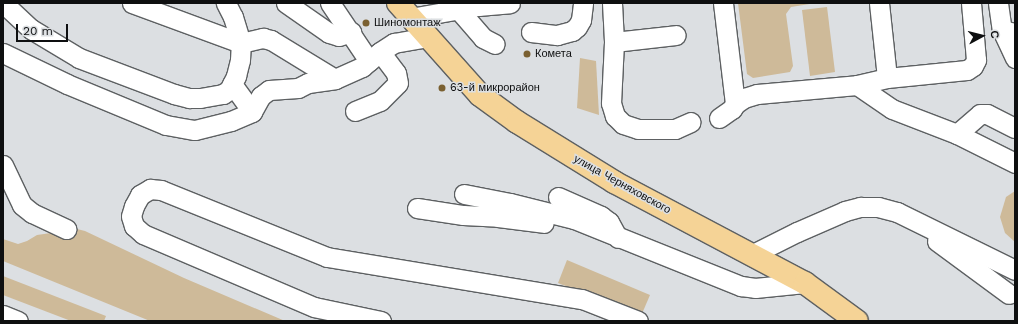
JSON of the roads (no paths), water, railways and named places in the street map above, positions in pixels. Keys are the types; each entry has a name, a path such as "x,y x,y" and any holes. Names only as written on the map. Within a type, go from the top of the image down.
{"main road":[{"name":"улица Черняховского","path":"404,11 480,94 517,122 614,182 696,227 753,254 805,283 857,321"}],"street":[{"path":"3,3 31,29 79,58 174,94 190,98 208,98 223,94 232,84 240,60 241,43 233,17 226,3"},
{"path":"132,3 241,43 264,38 271,40 335,79"},
{"path":"286,3 330,33 339,36 351,32"},
{"path":"330,3 351,32 374,56 396,74 398,83 380,101 355,111"},
{"path":"404,11 458,9 510,3"},
{"path":"531,32 557,35 572,31 577,27 581,20 583,3"},
{"path":"612,3 614,42 611,103 615,116 623,124 638,129 675,130 691,122"},
{"path":"723,3 735,104"},
{"path":"879,3 887,78"},
{"path":"719,118 744,98 758,94 857,85 887,78 967,70 973,66 976,60 971,3"},
{"path":"998,3 1015,58"},
{"path":"458,9 484,38 495,44"},
{"path":"614,42 676,35"},
{"path":"3,53 67,84 166,125 188,129 199,129 231,121 252,112 261,96 269,90 298,88 308,83 335,79 358,69 374,56 399,42 428,37"},
{"path":"232,84 252,112"},
{"path":"857,85 892,109 957,134 1015,164"},
{"path":"957,134 980,114 987,114 1015,128"},
{"path":"3,165 22,205 32,213 66,230"},
{"path":"381,321 314,307 143,234 134,226 131,216 134,206 140,195 150,189 161,190 327,257 582,299 638,321"},
{"path":"464,194 510,203 562,216 741,286 755,288 805,283"},
{"path":"558,197 601,216 609,222 618,238"},
{"path":"753,254 797,232 845,211 860,207 878,206 897,212 1015,270"},
{"path":"417,208 463,215 498,217 550,224 557,222 562,216"},
{"path":"897,212 1009,294"},
{"path":"3,315 18,321"}],"place":[{"name":"Шиномонтаж","path":"366,23"},
{"name":"Комета","path":"527,54"},
{"name":"63-й микрорайон","path":"442,88"}]}
